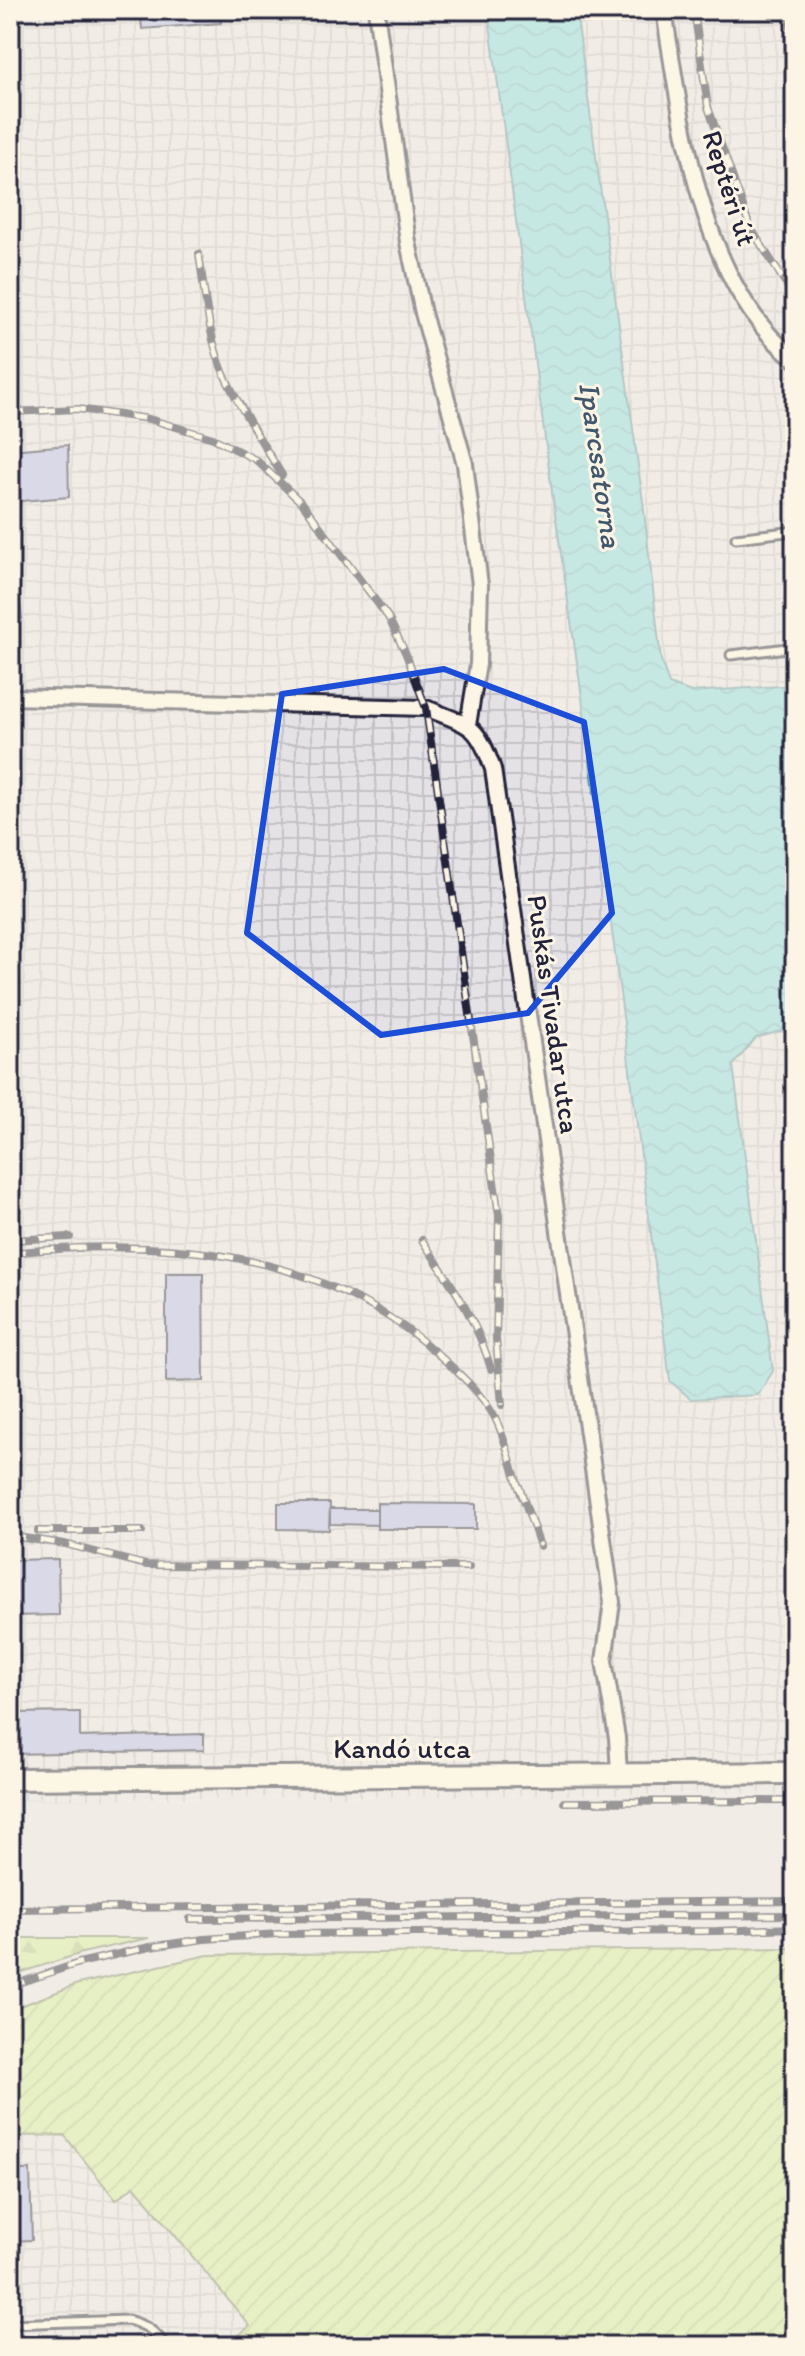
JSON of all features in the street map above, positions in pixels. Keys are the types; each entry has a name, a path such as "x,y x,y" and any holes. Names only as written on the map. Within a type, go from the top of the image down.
{"street":[{"path":"10,697 426,708 468,725 478,664 480,585 467,479 423,313 408,242 376,10"},
{"name":"Reptéri út","path":"664,10 682,122 706,216 738,293 776,344 795,359"},
{"name":"Puskás Tivadar utca","path":"468,725 483,740 496,785 612,1602 604,1661 617,1738 619,1774"},
{"name":"Kandó utca","path":"10,1779 795,1773"}],"lane":[{"path":"736,538 795,531"},
{"path":"731,655 795,647"},
{"path":"10,2324 128,2320 157,2333 165,2346"}],"highlighted area":[{"path":"444,669 584,722 612,913 528,1013 381,1035 247,933 282,694"}],"shaded area":[{"path":"10,10 488,10 581,690 670,1381 691,1399 773,1371 733,1065 756,1038 795,1027 795,1802 766,1793 10,1800"},
{"path":"576,10 795,10 795,685 690,692 669,684 661,660 643,502"},
{"path":"767,1793 795,1802 795,1948 208,1955 78,1984 10,2010 10,1976 82,1953 144,1939 10,1938 10,1800"},
{"path":"64,2135 116,2199 134,2186 250,2327 232,2341 235,2346 10,2346 10,2136"}],"green space":[{"path":"10,1938 149,1938 82,1953 10,1976"},
{"path":"795,1948 795,2346 235,2346 231,2341 250,2326 134,2186 116,2200 64,2135 10,2136 10,2010 78,1984 208,1955"}],"water":[{"name":"Iparcsatorna","path":"488,10 576,10 643,502 661,660 669,684 691,692 795,685 795,1027 756,1038 733,1065 773,1371 758,1395 691,1399 670,1381 581,690"}],"building":[{"path":"140,10 220,10 221,23 142,29"},
{"path":"786,10 795,10 795,77"},
{"path":"68,445 69,497 10,502 10,450"},
{"path":"17,576 22,619 10,621 10,577"},
{"path":"166,1273 203,1273 204,1381 166,1382"},
{"path":"278,1503 330,1503 329,1530 278,1529"},
{"path":"377,1503 476,1504 476,1529 377,1529"},
{"path":"330,1509 377,1509 377,1525 330,1524"},
{"path":"58,1559 59,1615 10,1616 10,1560"},
{"path":"80,1712 80,1737 204,1734 204,1750 13,1754 12,1713"},
{"path":"10,2170 30,2170 32,2240 10,2241"}],"railway":[{"path":"694,10 708,107 750,227 795,298"},
{"path":"199,254 214,345 224,374 282,475"},
{"path":"10,412 78,409 149,419 213,438 256,460 303,504 388,617 426,708 499,1216 496,1339 502,1405"},
{"path":"10,1240 70,1237"},
{"path":"422,1240 470,1317 491,1369"},
{"path":"10,1253 67,1248 182,1250 238,1258 293,1272 345,1293 395,1321 441,1357 477,1392 498,1425 522,1497"},
{"path":"519,1486 540,1546"},
{"path":"38,1531 142,1531"},
{"path":"10,1536 65,1544 146,1565 469,1567"},
{"path":"564,1802 795,1801"},
{"path":"10,1909 795,1901"},
{"path":"190,1919 795,1915"},
{"path":"10,1986 79,1963 204,1939 278,1934 795,1928"}]}
